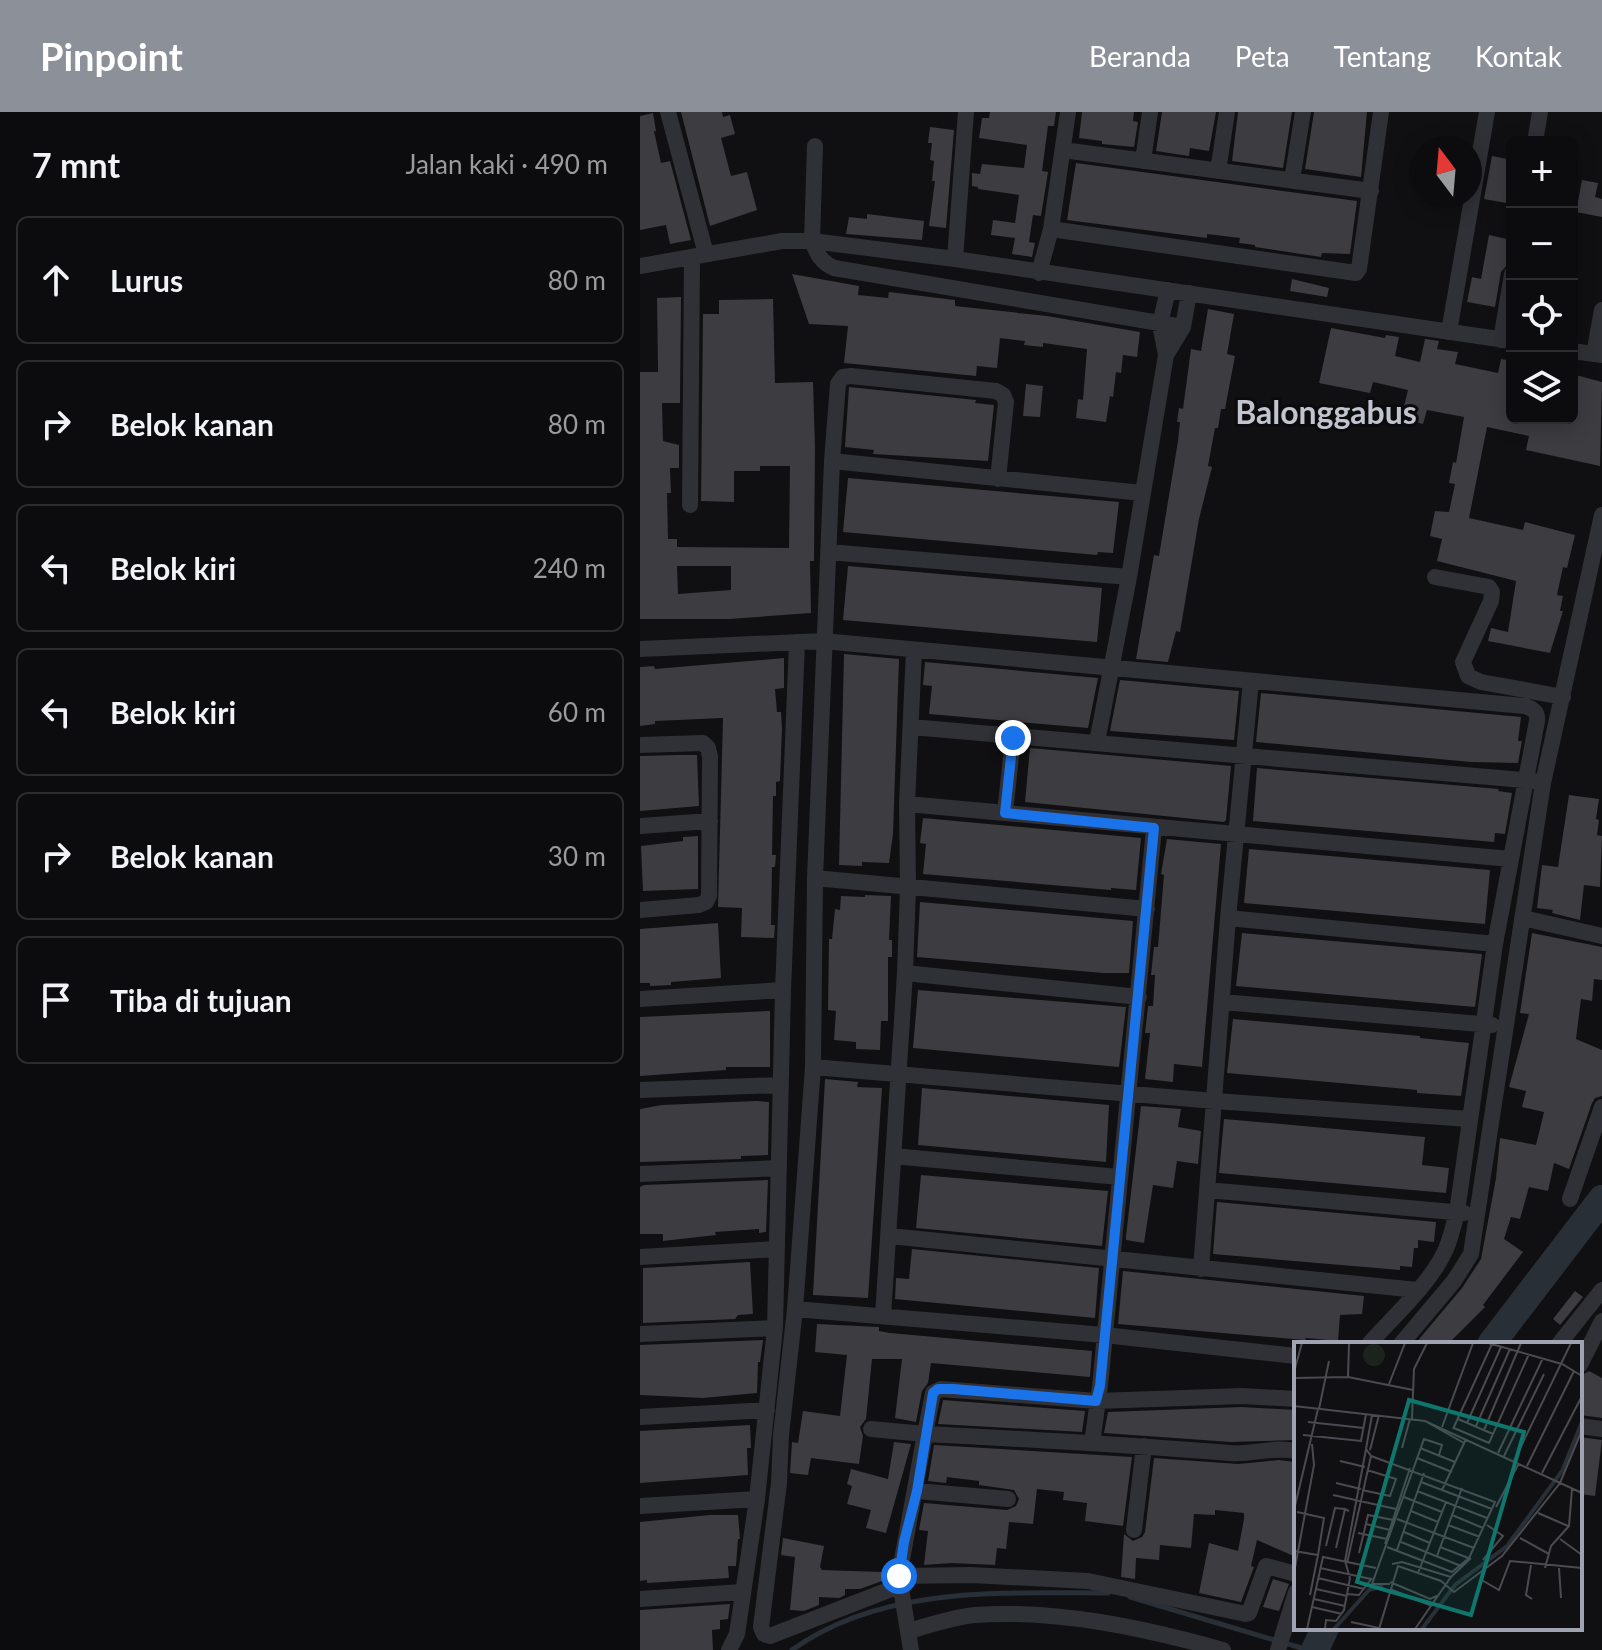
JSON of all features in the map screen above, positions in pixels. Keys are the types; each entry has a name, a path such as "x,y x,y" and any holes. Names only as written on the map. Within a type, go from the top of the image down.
{"street":[{"path":"668,112 699,255 690,505"},
{"path":"955,259 966,112"},
{"path":"1039,273 1051,229 1068,112"},
{"path":"1143,161 1150,112"},
{"path":"1218,171 1227,112"},
{"path":"1292,180 1303,112"},
{"path":"1051,229 1353,273 1359,269 1381,112"},
{"path":"1449,332 1487,112"},
{"path":"1536,136 1540,112"},
{"path":"815,146 812,241 825,264 1183,327"},
{"path":"1063,150 1371,191"},
{"path":"640,266 782,241 812,241 1506,340"},
{"path":"1097,742 1129,577 1166,355 1160,324 1168,290"},
{"path":"1166,355 1183,327 1189,293"},
{"path":"1578,352 1598,355 1602,310"},
{"path":"998,479 1006,402 1003,395 989,390 843,377 837,390 823,641 815,878 813,1067 779,1483 761,1627 764,1634 770,1636 900,1584 971,1575 1088,1581 1246,1614 1266,1566 1294,1573"},
{"path":"832,461 1142,493"},
{"path":"1403,1342 1466,1265 1471,1254 1543,783 1602,515"},
{"path":"828,552 1129,577"},
{"path":"1435,577 1489,587 1492,592 1491,601 1463,662 1468,676 1481,682 1563,697"},
{"path":"640,649 823,641 1533,709 1537,721 1495,944 1457,1212 1445,1251 1417,1290 1371,1342"},
{"path":"729,1650 737,1634 757,1499 775,1328 783,990 797,642"},
{"path":"883,1316 905,973 907,804 914,650"},
{"path":"1201,1269 1235,834 1251,681"},
{"path":"911,727 1543,783"},
{"path":"1005,813 1013,738"},
{"path":"640,745 694,742 703,743 708,748 710,821 709,896 706,902 640,910"},
{"path":"907,804 1510,859"},
{"path":"640,826 710,821"},
{"path":"1092,1443 1154,828"},
{"path":"815,878 1147,909"},
{"path":"1228,918 1495,944"},
{"path":"1523,918 1602,936"},
{"path":"905,973 1139,997"},
{"path":"640,999 783,990"},
{"path":"1222,1002 1505,1025"},
{"path":"813,1067 1469,1119"},
{"path":"640,1090 781,1085"},
{"path":"1570,1199 1602,1107"},
{"path":"893,1156 1119,1177"},
{"path":"640,1174 779,1168"},
{"path":"1207,1190 1475,1214"},
{"path":"890,1236 1417,1290"},
{"path":"640,1257 776,1249"},
{"path":"1561,1342 1602,1290"},
{"path":"795,1309 1104,1335 1294,1356"},
{"path":"1595,1354 1602,1321"},
{"path":"640,1334 775,1328"},
{"path":"911,1650 900,1584 904,1542 917,1491 933,1393 938,1389 1096,1401 1242,1396 1294,1399"},
{"path":"640,1417 767,1410"},
{"path":"1582,1426 1602,1429"},
{"path":"871,1429 1240,1454 1279,1448 1294,1451"},
{"path":"1134,1530 1144,1446"},
{"path":"917,1491 1008,1499"},
{"path":"640,1506 757,1499"},
{"path":"640,1599 742,1592"},
{"path":"1278,1650 1294,1598"},
{"path":"909,1629 973,1616 1023,1615 1084,1620 1223,1650"}],"building":[{"path":"681,112 722,112 723,117 730,115 735,134 721,138 731,176 747,172 757,210 710,226"},
{"path":"990,112 1056,112 1054,126 1048,126 1042,171 1048,172 1041,216 1033,215 1029,242 1035,243 1032,257 1012,254 1015,238 991,235 993,220 1015,223 1019,195 972,186 972,173 980,174 982,164 1024,168 1027,145 979,138 982,118 989,118"},
{"path":"1082,112 1134,112 1133,121 1138,122 1134,147 1079,138"},
{"path":"1162,112 1216,112 1209,151 1190,148 1189,156 1156,151"},
{"path":"1238,112 1292,112 1283,168 1232,161"},
{"path":"1314,112 1367,112 1361,177 1305,169"},
{"path":"653,113 661,163 670,161 691,240 670,244 666,225 640,230 640,116"},
{"path":"930,127 954,130 946,228 929,226 935,181 932,181 934,161 930,160 932,143 928,143"},
{"path":"1492,156 1506,159 1506,203 1484,199"},
{"path":"1076,163 1357,201 1350,254 1322,253 1321,257 1255,247 1239,243 1240,238 1207,234 1207,238 1067,220"},
{"path":"1582,180 1598,183 1595,197 1602,199 1602,217 1578,212"},
{"path":"867,214 924,221 922,240 846,234 849,217 867,219"},
{"path":"1489,235 1506,239 1506,266 1501,272 1495,307 1467,302 1472,277 1481,279"},
{"path":"792,274 859,286 858,295 888,298 889,292 955,300 955,306 1047,316 1140,332 1137,357 1123,355 1121,373 1116,372 1106,422 1076,418 1078,399 1083,400 1087,349 1043,343 1043,347 1024,345 1025,341 1000,338 997,368 977,366 976,376 844,363 848,326 809,324"},
{"path":"1292,279 1329,288 1327,297 1290,291"},
{"path":"681,297 680,403 662,403 663,441 679,445 679,468 670,468 671,493 667,493 668,539 677,539 677,547 789,548 790,466 760,466 760,471 734,471 734,502 701,501 703,314 719,314 719,300 773,299 775,383 813,382 815,447 811,613 729,619 640,619 640,372 658,372 657,298","holes":["677,566 731,566 731,590 678,594"]},
{"path":"1208,309 1234,314 1227,354 1235,356 1225,409 1221,409 1218,428 1215,428 1208,466 1212,467 1199,519 1180,632 1176,631 1168,662 1136,659 1154,555 1159,556 1178,441 1179,408 1183,409 1191,349 1201,351"},
{"path":"1331,328 1385,338 1386,335 1399,337 1395,356 1420,362 1425,339 1439,341 1437,349 1458,352 1455,364 1498,373 1501,359 1506,360 1506,424 1578,424 1578,376 1602,382 1600,466 1526,450 1529,436 1487,427 1469,518 1523,530 1525,522 1575,535 1557,595 1563,596 1560,611 1563,611 1550,653 1488,641 1491,628 1508,632 1516,581 1437,561 1442,539 1430,536 1435,511 1449,512 1455,484 1449,483 1464,417 1427,410 1423,424 1401,419 1408,390 1373,382 1370,393 1319,383"},
{"path":"1026,384 1043,386 1040,417 1023,416"},
{"path":"849,387 976,400 975,403 994,405 988,461 873,454 874,450 845,447"},
{"path":"848,478 1119,502 1113,553 1098,552 1097,555 843,532"},
{"path":"848,566 1102,588 1097,642 843,620"},
{"path":"844,654 899,659 893,834 889,863 839,865"},
{"path":"784,658 784,688 775,689 782,729 780,781 776,782 776,796 773,796 772,855 776,855 775,867 772,867 771,925 775,925 774,938 741,937 742,908 718,907 723,718 655,721 655,724 640,726 640,667 654,666 655,669"},
{"path":"925,662 1098,678 1088,728 929,714 932,686 923,685"},
{"path":"1120,680 1239,691 1234,740 1110,731"},
{"path":"1261,693 1521,717 1518,741 1522,741 1518,763 1471,762 1256,742"},
{"path":"1030,748 1231,766 1226,820 1025,802"},
{"path":"697,755 699,806 640,811 640,756"},
{"path":"1257,768 1499,789 1512,793 1505,834 1495,833 1494,842 1253,821"},
{"path":"1569,795 1599,799 1596,819 1599,820 1597,835 1602,836 1600,887 1584,885 1580,920 1537,908 1542,865 1558,867"},
{"path":"923,818 1141,838 1136,890 923,874 926,844 920,843"},
{"path":"698,836 698,889 643,891 641,846"},
{"path":"1167,839 1221,844 1202,1067 1174,1064 1173,1082 1145,1079 1150,1033 1145,1033 1148,1006 1153,1006 1155,975 1151,975 1154,947 1158,947 1164,875 1161,874"},
{"path":"1249,849 1490,870 1485,924 1244,903"},
{"path":"841,896 891,896 889,940 892,940 892,957 888,957 888,1021 881,1021 880,1050 856,1049 856,1042 834,1040 836,1011 828,1010 829,939 832,939 835,909 840,910"},
{"path":"920,902 1133,921 1129,973 917,957"},
{"path":"718,923 721,978 671,982 671,985 640,983 640,929"},
{"path":"1242,933 1482,954 1475,1007 1236,986"},
{"path":"1532,933 1602,947 1602,980 1594,979 1592,1001 1581,999 1576,1039 1602,1050 1602,1096 1592,1103 1569,1169 1554,1163 1548,1191 1529,1187 1520,1219 1511,1217 1504,1239 1523,1252 1483,1305 1485,1307 1450,1342 1417,1342 1462,1288 1481,1259 1500,1138 1536,1145 1544,1112 1522,1107 1526,1091 1509,1087 1529,1014 1520,1013"},
{"path":"918,990 1126,1007 1119,1067 913,1048"},
{"path":"770,1011 770,1067 726,1067 726,1070 640,1076 640,1017"},
{"path":"1233,1019 1469,1043 1461,1096 1227,1073"},
{"path":"825,1079 858,1082 857,1087 882,1088 868,1298 813,1295"},
{"path":"922,1088 1109,1105 1106,1162 918,1145"},
{"path":"769,1102 768,1155 741,1156 741,1159 640,1162 640,1109 662,1105"},
{"path":"1141,1106 1181,1109 1178,1127 1201,1131 1198,1164 1177,1161 1173,1188 1153,1185 1144,1243 1126,1240"},
{"path":"1224,1119 1425,1137 1422,1165 1449,1168 1446,1193 1219,1173"},
{"path":"921,1175 1108,1191 1102,1246 916,1228"},
{"path":"768,1180 766,1232 759,1233 759,1229 715,1232 716,1235 663,1241 663,1234 640,1234 640,1187 644,1185"},
{"path":"1217,1202 1436,1222 1434,1242 1418,1240 1412,1267 1400,1266 1400,1270 1213,1254"},
{"path":"912,1249 1099,1268 1095,1318 895,1299 896,1278 909,1279"},
{"path":"750,1262 753,1314 738,1315 735,1319 643,1323 643,1268"},
{"path":"1123,1271 1364,1296 1362,1314 1340,1315 1338,1341 1118,1324"},
{"path":"1575,1291 1583,1297 1560,1325 1553,1319"},
{"path":"817,1324 879,1327 879,1331 890,1333 1092,1351 1090,1377 931,1363 916,1422 895,1418 902,1359 872,1359 866,1419 860,1427 863,1436 859,1464 811,1458 808,1475 790,1473 792,1442 798,1443 803,1411 840,1416 847,1355 815,1352"},
{"path":"763,1340 758,1362 757,1393 703,1398 640,1395 640,1345"},
{"path":"1589,1371 1602,1378 1602,1418 1582,1415 1582,1375"},
{"path":"943,1400 1085,1411 1082,1432 938,1424"},
{"path":"1242,1407 1294,1410 1294,1440 1231,1442 1104,1433 1108,1412"},
{"path":"750,1425 748,1475 640,1483 640,1431"},
{"path":"1582,1437 1602,1440 1595,1496 1582,1494"},
{"path":"894,1442 911,1444 886,1533 866,1528 871,1510 847,1504 852,1486 847,1484 851,1469 888,1479"},
{"path":"934,1445 1132,1457 1123,1526 1085,1521 1087,1503 1063,1500 1064,1492 1037,1489 1033,1524 1009,1522 1006,1549 997,1548 995,1565 924,1565 928,1531 919,1530 924,1503 1007,1510 1016,1506 1019,1499 1014,1490 979,1485 979,1481 947,1477 946,1483 928,1481"},
{"path":"1154,1458 1238,1464 1294,1462 1294,1556 1257,1540 1251,1566 1254,1567 1241,1602 1199,1593 1209,1543 1238,1551 1244,1513 1215,1510 1215,1515 1194,1514 1191,1548 1160,1545 1159,1560 1136,1558 1135,1579 1121,1577 1124,1534 1133,1541 1145,1532"},
{"path":"738,1515 740,1539 736,1566 728,1566 729,1578 640,1581 640,1522"},
{"path":"783,1538 824,1546 822,1570 883,1572 882,1581 860,1589 845,1589 845,1595 839,1598 819,1597 819,1605 804,1611 790,1610 795,1557 781,1555"},
{"path":"1273,1579 1289,1584 1279,1611 1263,1607"},
{"path":"730,1604 728,1619 720,1620 720,1629 712,1630 713,1650 640,1650 640,1610"}],"waterway":[{"path":"1493,1342 1602,1199"},
{"path":"792,1650 827,1629 904,1603 986,1594 1108,1593"},
{"path":"1130,1597 1308,1650"},
{"path":"1315,1650 1324,1630"}],"district":[{"name":"Balonggabus","path":"1326,411"}],"route":[{"path":"899,1576 933,1393 938,1389 953,1389 1096,1401 1100,1386 1154,828 1005,813 1013,738"}]}
